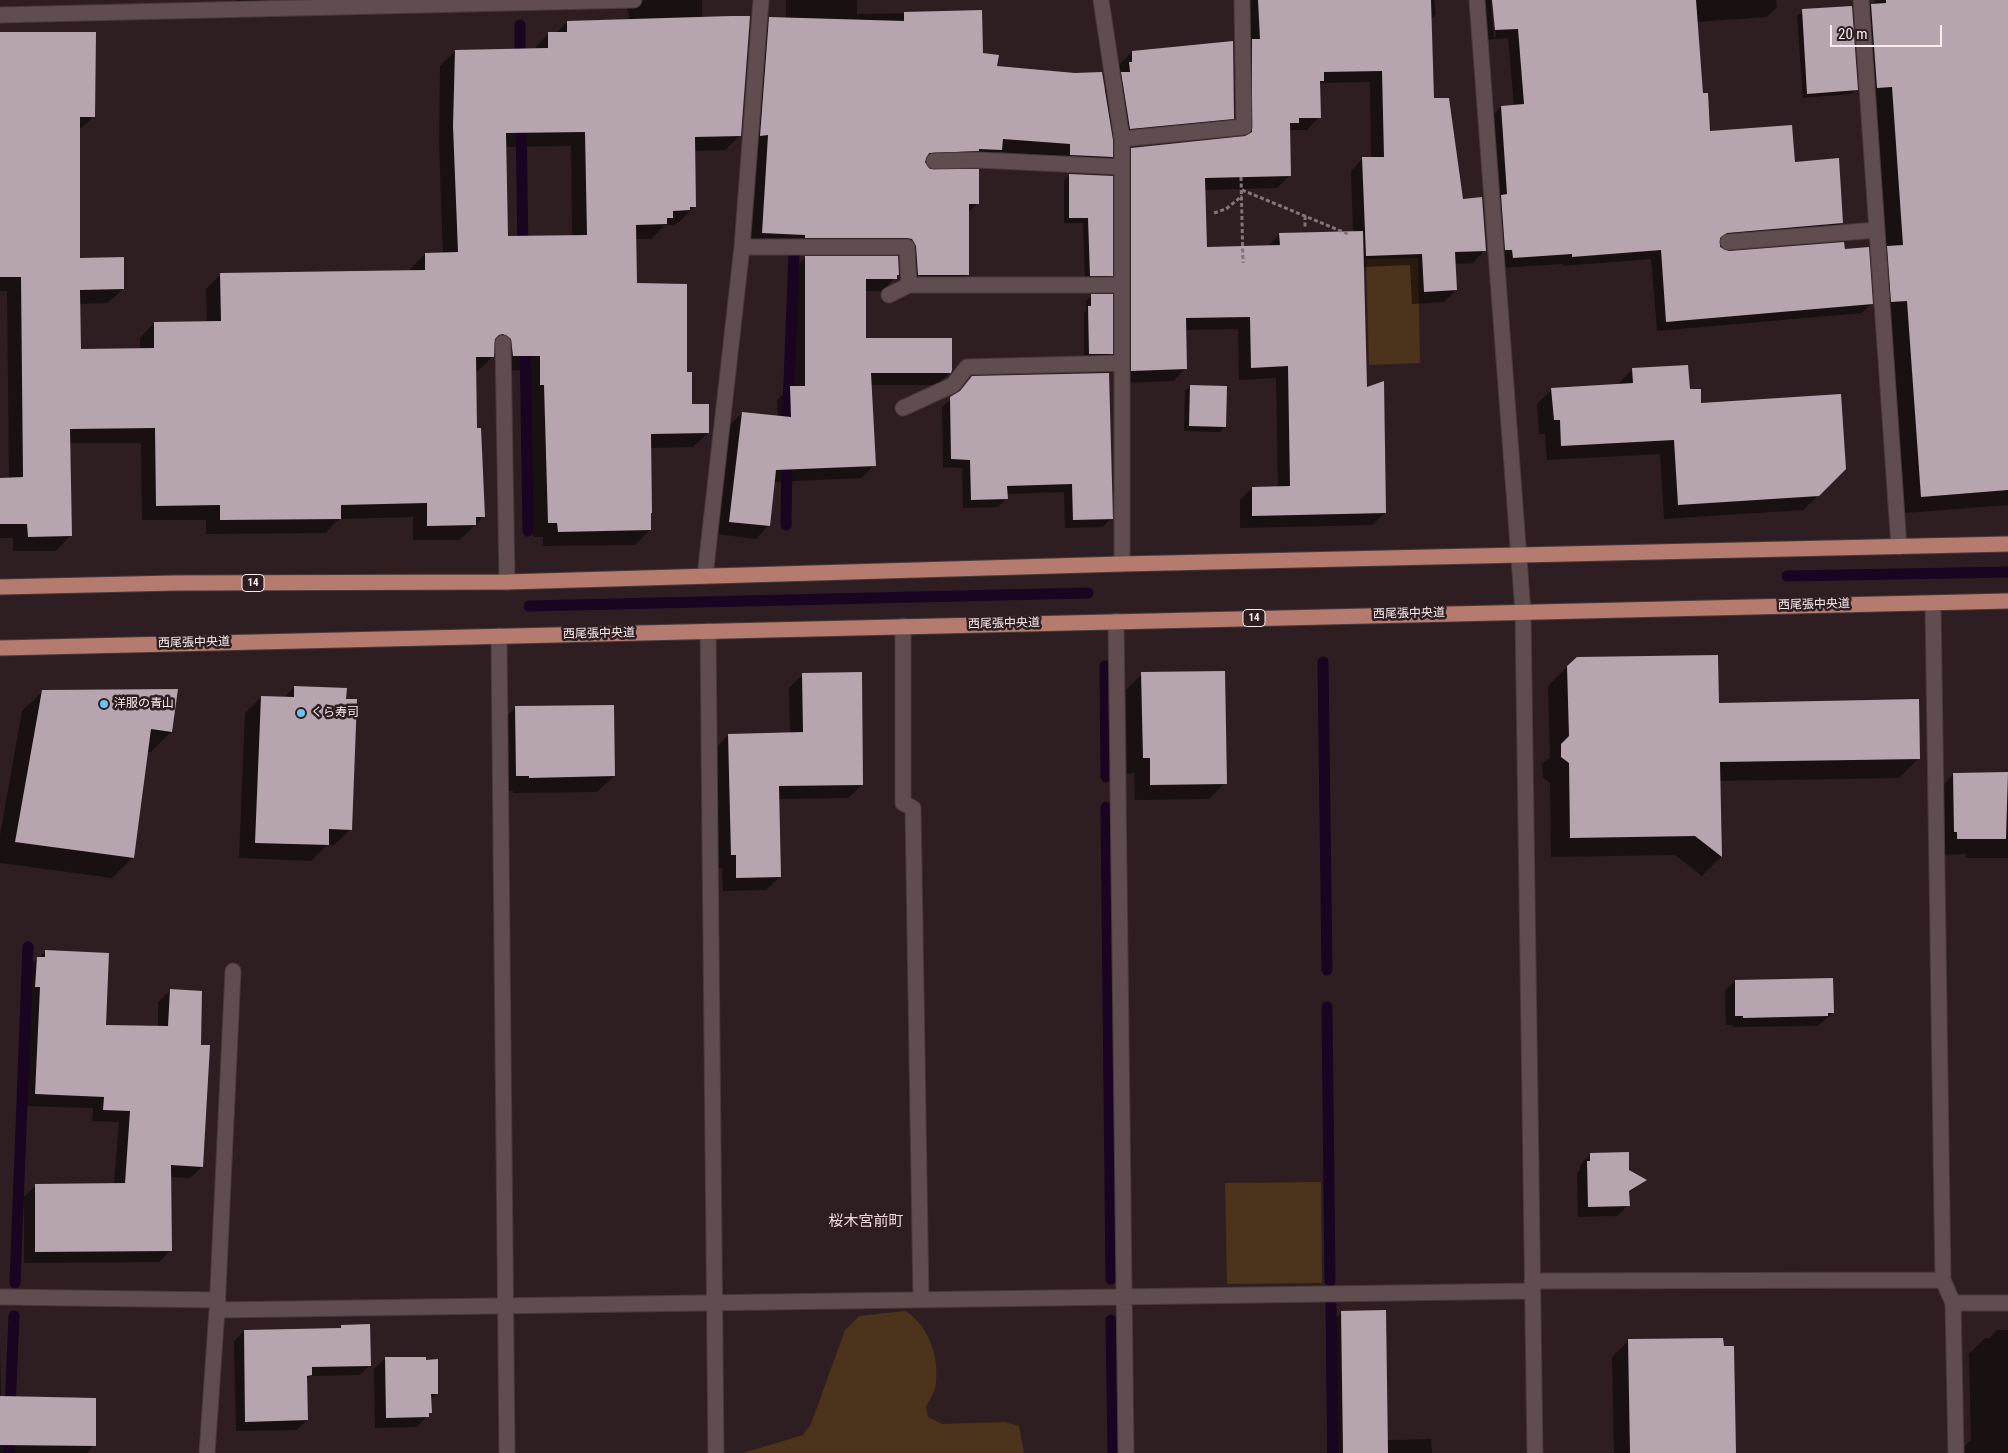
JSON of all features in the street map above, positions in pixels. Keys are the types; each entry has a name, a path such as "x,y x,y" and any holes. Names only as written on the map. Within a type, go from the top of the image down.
{"main road":[{"name":"14","path":"0,587 176,583 507,582 1122,564 2008,544"},
{"name":"西尾張中央道","path":"0,648 2008,601"}],"street":[{"path":"0,15 142,6 634,0"},
{"path":"705,576 742,247 761,0"},
{"path":"1101,0 1122,139 1122,564"},
{"path":"1122,139 1244,127 1242,0"},
{"path":"1477,0 1523,612 1535,1453"},
{"path":"1861,0 1899,547"},
{"path":"934,161 979,160 1122,167"},
{"path":"1728,242 1877,230"},
{"path":"742,247 907,247 909,285"},
{"path":"890,295 909,285 1122,285"},
{"path":"503,343 507,582"},
{"path":"903,408 953,385 967,367 1122,362"},
{"path":"1933,602 1943,1280 1953,1303 1956,1453"},
{"path":"1116,621 1126,1453"},
{"path":"903,626 903,803 913,808 921,1300"},
{"path":"708,631 716,1453"},
{"path":"499,636 507,1453"},
{"path":"207,1453 217,1305 233,971"},
{"path":"0,1297 217,1305 505,1306 921,1300 1532,1286 1943,1280"},
{"path":"1953,1303 2008,1303"}],"path":[{"path":"1242,177 1243,263"},
{"path":"1242,190 1348,234"},
{"path":"1214,213 1226,209 1242,196"},
{"path":"1305,216 1305,229"}],"shaded area":[{"path":"1418,258 1420,363 1369,365 1366,259"},
{"path":"1321,1182 1322,1283 1227,1284 1225,1183"},
{"path":"905,1311 914,1318 927,1335 935,1356 935,1389 926,1407 928,1417 942,1424 1005,1422 1019,1426 1024,1453 743,1453 803,1435 811,1424 845,1330 859,1316"}],"building":[{"path":"1258,0 1431,0 1434,98 1449,98 1463,199 1482,197 1486,251 1455,252 1457,290 1424,292 1422,254 1366,256 1362,157 1384,157 1382,71 1324,72 1324,81 1320,81 1321,118 1299,118 1299,123 1290,123 1291,176 1205,178 1207,247 1280,245 1279,233 1363,231 1367,387 1384,381 1386,513 1252,516 1252,487 1290,486 1288,366 1251,368 1250,317 1186,318 1187,369 1131,371 1131,148 1245,136 1252,132 1252,39 1260,39"},
{"path":"1492,0 1696,0 1703,93 1708,93 1710,131 1792,125 1795,162 1839,158 1843,223 1727,233 1720,238 1720,247 1729,251 1844,242 1845,249 1869,247 1873,304 1666,322 1661,250 1572,257 1572,254 1513,258 1512,250 1505,250 1501,195 1507,194 1501,106 1524,104 1518,29 1495,30"},
{"path":"1886,0 2008,0 2008,490 1921,497 1907,301 1891,302 1887,246 1903,245 1892,87 1877,88 1871,4 1886,3"},
{"path":"1852,6 1858,90 1807,94 1802,9"},
{"path":"982,10 983,53 999,55 997,66 1075,73 1102,72 1113,140 1113,157 1070,155 1070,144 1003,139 1002,150 979,149 979,151 929,153 925,162 930,169 979,169 979,204 969,204 969,275 918,275 916,246 912,239 805,238 805,235 762,233 768,135 760,136 769,17 904,21 904,12"},
{"path":"750,16 741,136 695,137 696,207 690,207 690,210 673,211 673,218 667,218 667,224 636,225 637,283 687,284 687,372 692,372 692,404 709,404 709,433 651,434 651,530 558,532 557,523 548,523 544,385 540,385 540,356 513,356 511,339 503,334 495,339 494,357 476,357 477,428 481,428 485,517 476,517 476,525 427,526 427,503 341,505 341,519 220,520 220,505 156,506 155,428 70,429 72,536 28,537 27,524 0,524 0,478 23,477 21,277 0,277 0,32 96,32 95,117 80,117 80,258 124,257 124,289 80,290 81,349 154,348 154,322 221,321 220,273 425,270 425,253 458,252 453,126 455,50 548,48 548,32 567,32 567,21","holes":["585,132 587,235 508,236 506,133"]},
{"path":"1233,41 1234,119 1130,129 1121,72 1130,72 1129,62 1132,62 1132,51"},
{"path":"1069,174 1113,176 1113,276 1090,276 1088,218 1069,218"},
{"path":"805,256 898,256 899,275 897,275 897,279 866,279 866,338 952,338 952,370 951,373 871,373 876,466 776,470 770,526 729,522 742,412 791,417 790,386 805,386"},
{"path":"1091,294 1113,294 1113,354 1089,354 1088,306 1091,306"},
{"path":"1688,365 1690,389 1701,389 1701,403 1841,394 1846,469 1819,496 1678,505 1674,440 1561,446 1560,420 1554,420 1551,388 1633,383 1632,368"},
{"path":"1109,373 1113,519 1073,520 1072,484 1007,486 1008,499 971,500 970,460 951,459 950,397 960,391 972,376"},
{"path":"1190,385 1227,386 1226,427 1189,426"},
{"path":"1718,655 1719,703 1919,699 1920,759 1720,762 1722,857 1695,836 1570,838 1569,763 1561,757 1561,744 1569,736 1567,666 1577,657"},
{"path":"1225,671 1227,784 1150,785 1150,758 1143,758 1141,672"},
{"path":"862,672 863,785 779,786 781,877 736,878 736,855 731,855 728,734 803,732 802,673"},
{"path":"294,686 347,688 346,699 357,699 352,830 329,829 329,845 255,843 261,696 294,697"},
{"path":"178,689 172,732 151,729 134,858 15,842 42,690"},
{"path":"614,705 615,776 529,778 529,776 516,776 515,706"},
{"path":"2008,772 2006,839 1957,839 1957,832 1954,832 1953,773"},
{"path":"45,950 109,953 106,1025 168,1026 170,989 202,991 201,1045 210,1045 203,1167 171,1165 172,1251 35,1252 35,1184 125,1183 130,1111 103,1110 104,1097 35,1094 40,987 35,987 37,957 45,957"},
{"path":"1833,978 1834,1013 1828,1013 1828,1016 1743,1018 1743,1016 1735,1016 1735,980"},
{"path":"1629,1152 1629,1170 1647,1180 1629,1191 1630,1206 1588,1207 1587,1161 1590,1161 1590,1153"},
{"path":"1386,1310 1388,1453 1343,1453 1341,1311"},
{"path":"370,1324 371,1366 312,1367 312,1375 307,1376 308,1420 245,1422 244,1330 341,1328 341,1325"},
{"path":"1723,1338 1724,1346 1734,1346 1736,1453 1630,1453 1628,1339"},
{"path":"385,1357 426,1357 426,1360 438,1359 438,1394 431,1394 432,1413 429,1413 429,1417 386,1418"},
{"path":"0,1396 96,1398 96,1446 0,1445"}],"waterway":[{"path":"520,25 520,64"},
{"path":"521,117 523,251"},
{"path":"787,432 794,254"},
{"path":"525,342 528,531"},
{"path":"786,525 787,456"},
{"path":"1787,576 2008,572"},
{"path":"529,606 1088,593"},
{"path":"1323,662 1327,970"},
{"path":"1105,666 1106,777"},
{"path":"1106,807 1111,1279"},
{"path":"15,1283 28,947"},
{"path":"1327,1007 1330,1281"},
{"path":"1331,1304 1333,1453"},
{"path":"10,1410 14,1316"},
{"path":"1111,1320 1113,1452"},
{"path":"9,1453 10,1431"}],"place":[{"name":"洋服の青山","path":"104,704"},
{"name":"くら寿司","path":"301,713"}],"district":[{"name":"桜木宮前町","path":"866,1222"}]}
